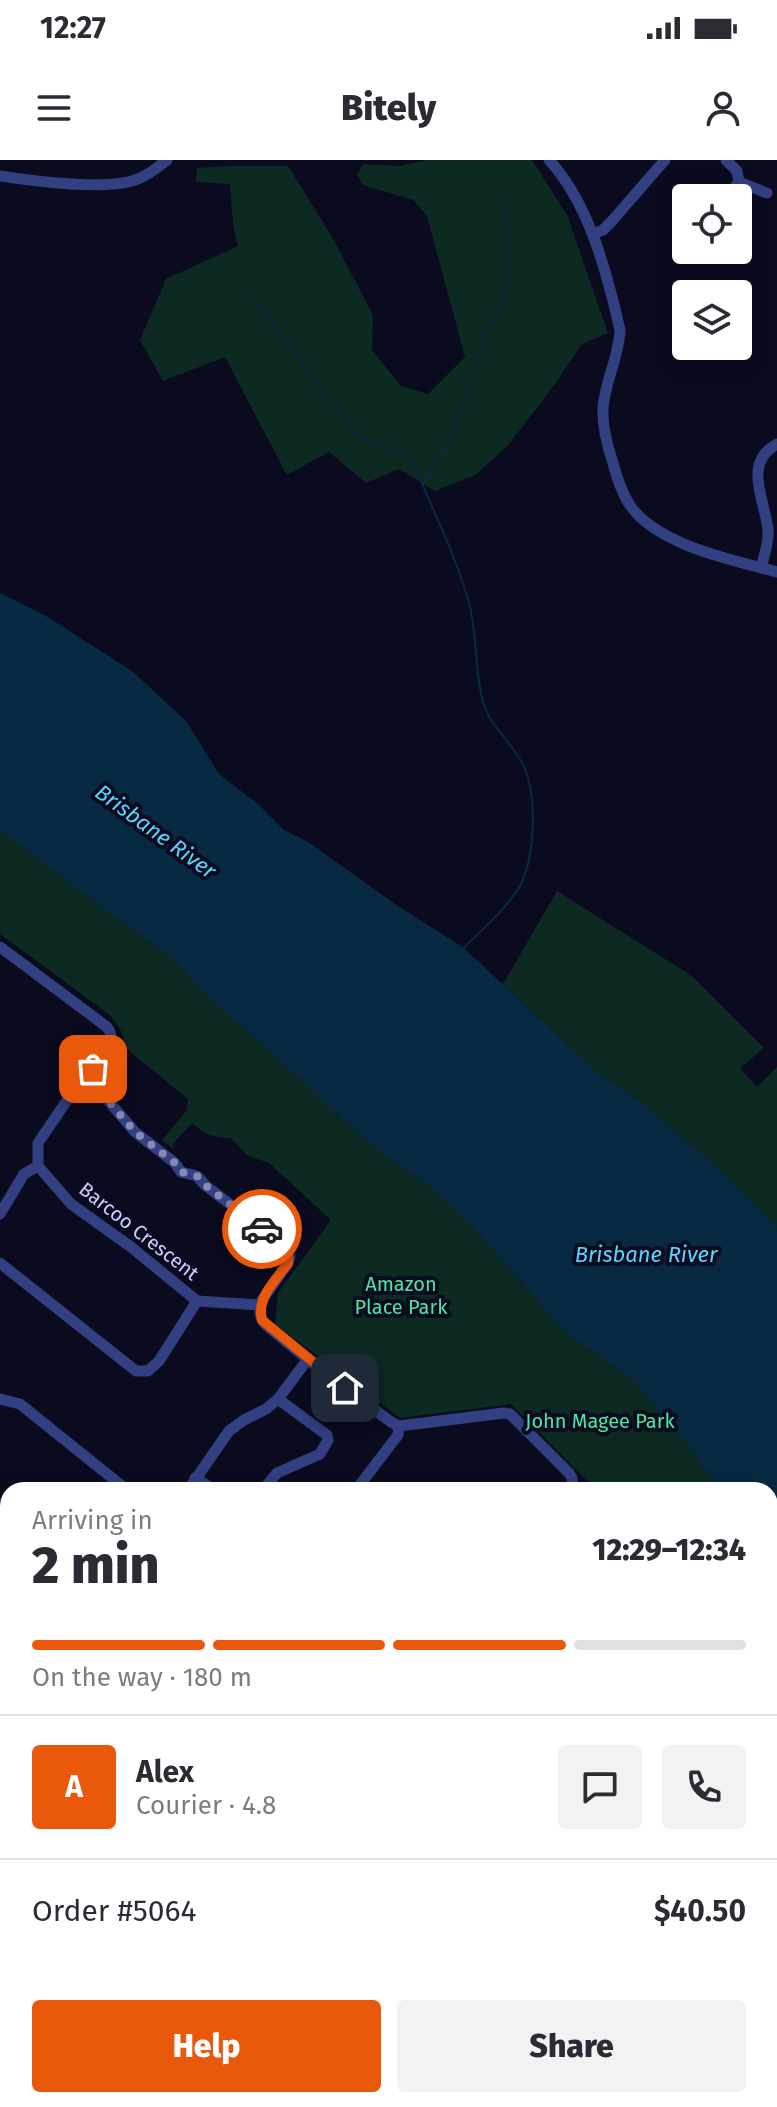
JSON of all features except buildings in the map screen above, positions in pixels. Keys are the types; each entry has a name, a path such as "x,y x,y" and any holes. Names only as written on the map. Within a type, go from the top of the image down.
{"street":[{"path":"0,176 98,185 121,184 140,179 167,160"},
{"path":"549,160 577,198 593,234 620,330 620,344 604,395 603,421 624,495 639,516 676,540 706,553 777,572"},
{"path":"593,234 611,222 665,160"},
{"path":"726,160 737,171 739,182 767,193"},
{"path":"761,568 768,530 756,472 760,459 777,444"},
{"path":"0,947 112,1033 111,1041 96,1061 96,1087 135,1132 175,1163 181,1172 197,1176 287,1248 290,1256 288,1263 260,1305 262,1320 308,1359 399,1426 510,1414 569,1473 572,1482"},
{"path":"0,1214 24,1174 38,1166 38,1143 70,1096 75,1090 96,1087"},
{"name":"Barcoo Crescent","path":"0,1263 136,1371 148,1371 159,1361 197,1301 131,1247 71,1204 38,1166"},
{"path":"197,1301 260,1305"},
{"path":"193,1482 234,1426 278,1399 308,1359"},
{"path":"0,1399 20,1404 117,1482"},
{"path":"270,1482 277,1473 320,1454 328,1440 327,1435 278,1399"},
{"path":"362,1482 398,1435 399,1426"},
{"path":"195,1478 201,1482"}],"green space":[{"path":"427,160 532,160 567,215 608,333 582,344 509,444 477,474 435,491 399,469 366,483 329,452 287,475 225,357 163,381 140,340 166,279 238,246 230,184 196,182 197,168 288,166 332,237 373,315 372,350 401,386 428,394 465,357 427,216 413,200 363,185 357,175 363,164 399,166"},
{"name":"Amazon Place Park","path":"0,830 170,956 205,994 343,1120 428,1185 473,1227 566,1333 634,1380 691,1449 714,1482 587,1481 511,1404 400,1418 275,1324 278,1293 331,1220 269,1163 248,1156 231,1138 210,1135 192,1123 173,1144 174,1149 162,1140 187,1110 188,1099 128,1050 120,1029 110,1015 0,934"},
{"path":"557,891 692,976 764,1048 740,1068 757,1087 777,1067 777,1229 723,1173 644,1105 597,1072 503,984"}],"water":[{"name":"Brisbane River","path":"0,593 46,616 132,671 186,721 219,774 258,804 284,830 308,842 464,948 597,1072 644,1105 723,1173 772,1222 777,1229 777,1482 714,1482 691,1449 634,1380 566,1333 473,1227 428,1185 343,1120 205,994 170,956 0,830"}],"waterway":[{"path":"423,485 451,439 480,360 482,342 506,297 508,229 505,206"},
{"path":"252,299 332,405 358,434 368,442 401,453 413,463 468,599 480,689 486,711 525,769 533,811 532,843 526,872 509,901 464,948"}],"way so far":[{"path":"93,1069 91,1083 135,1132 175,1163 181,1172 197,1176 262,1229"}],"route":[{"path":"262,1229 287,1248 290,1256 262,1300 262,1320 345,1388"}],"park label":[{"name":"John Magee Park","path":"600,1421"}]}
